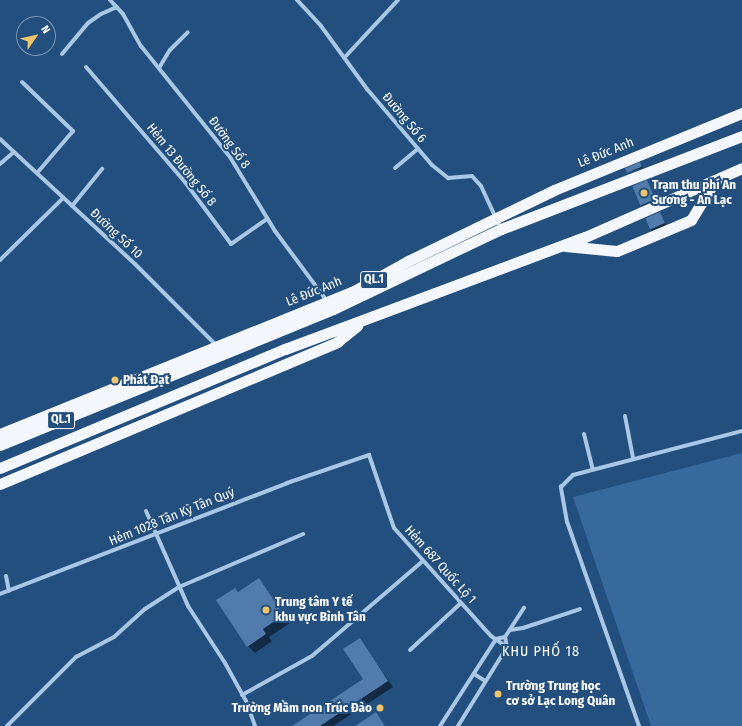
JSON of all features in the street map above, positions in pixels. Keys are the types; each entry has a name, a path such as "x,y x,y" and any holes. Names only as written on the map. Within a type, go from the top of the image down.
{"highway":[{"name":"Lê Đức Anh","path":"0,434 217,346 330,306 352,292 495,218 554,190 742,113"},
{"name":"Lê Đức Anh","path":"0,445 330,306 501,229 742,136"},
{"name":"QL.1","path":"0,468 285,349 648,212 742,168"},
{"name":"QL.1","path":"560,246 617,251 691,220 714,182"},
{"name":"QL.1","path":"0,484 77,453 337,342 364,320"},
{"path":"71,439 77,453"}],"street":[{"name":"Đường Số 8","path":"110,0 117,7 141,46 230,157 267,219 330,306"},
{"name":"Đường Số 6","path":"297,0 321,26 367,89 432,165 448,178 472,176 482,186 501,229"},
{"path":"344,57 398,0"},
{"path":"62,54 88,23 101,14 117,7"},
{"path":"159,68 170,50 188,32"},
{"name":"Hẻm 13 Đường Số 8","path":"86,67 185,182 231,244 267,219"},
{"path":"22,82 73,131 37,173"},
{"name":"Đường Số 10","path":"0,138 217,346"},
{"path":"395,168 418,149"},
{"path":"0,164 14,152"},
{"path":"72,206 102,169"},
{"path":"0,260 63,198"},
{"path":"625,416 633,458"},
{"path":"639,726 567,522 561,487 573,475 592,469 742,431"},
{"path":"584,434 592,469"},
{"name":"Hẻm 687 Quốc Lộ 1","path":"352,459 369,455 394,528 461,603 496,639 507,647"},
{"name":"Hẻm 1028 Tân Kỳ Tân Quý","path":"0,594 155,536 352,459"},
{"path":"146,511 155,536 179,587 242,695 255,726"},
{"path":"7,726 76,657 114,637 145,609 179,587 303,534"},
{"path":"242,695 312,656 423,561"},
{"path":"6,576 9,591"},
{"path":"410,650 461,603"},
{"path":"440,726 496,639 505,637 524,608"},
{"path":"510,630 522,628 580,608"},
{"path":"458,726 507,647 505,637"},
{"path":"474,674 486,681"}],"shaded area":[{"path":"742,453 742,726 651,726 573,497"}],"building":[{"path":"640,162 642,167 627,173 625,168"},
{"path":"647,180 655,199 640,206 632,186"},
{"path":"660,212 665,223 650,229 645,219"},
{"path":"259,578 284,615 263,629 266,634 247,647 216,600 235,588 238,592"},
{"path":"360,638 388,681 320,726 292,726 363,679 343,649"},
{"path":"376,712 385,726 355,726"}],"place":[{"name":"Trạm thu phí An Sương - An Lạc","path":"644,193"},
{"name":"Phát Đạt","path":"115,380"},
{"name":"Trung tâm Y tế khu vực Bình Tân","path":"266,610"},
{"name":"Trường Trung học cơ sở Lạc Long Quân","path":"498,694"},
{"name":"Trường Mầm non Trúc Đào","path":"380,708"}],"district":[{"name":"KHU PHỐ 18","path":"541,652"}]}
